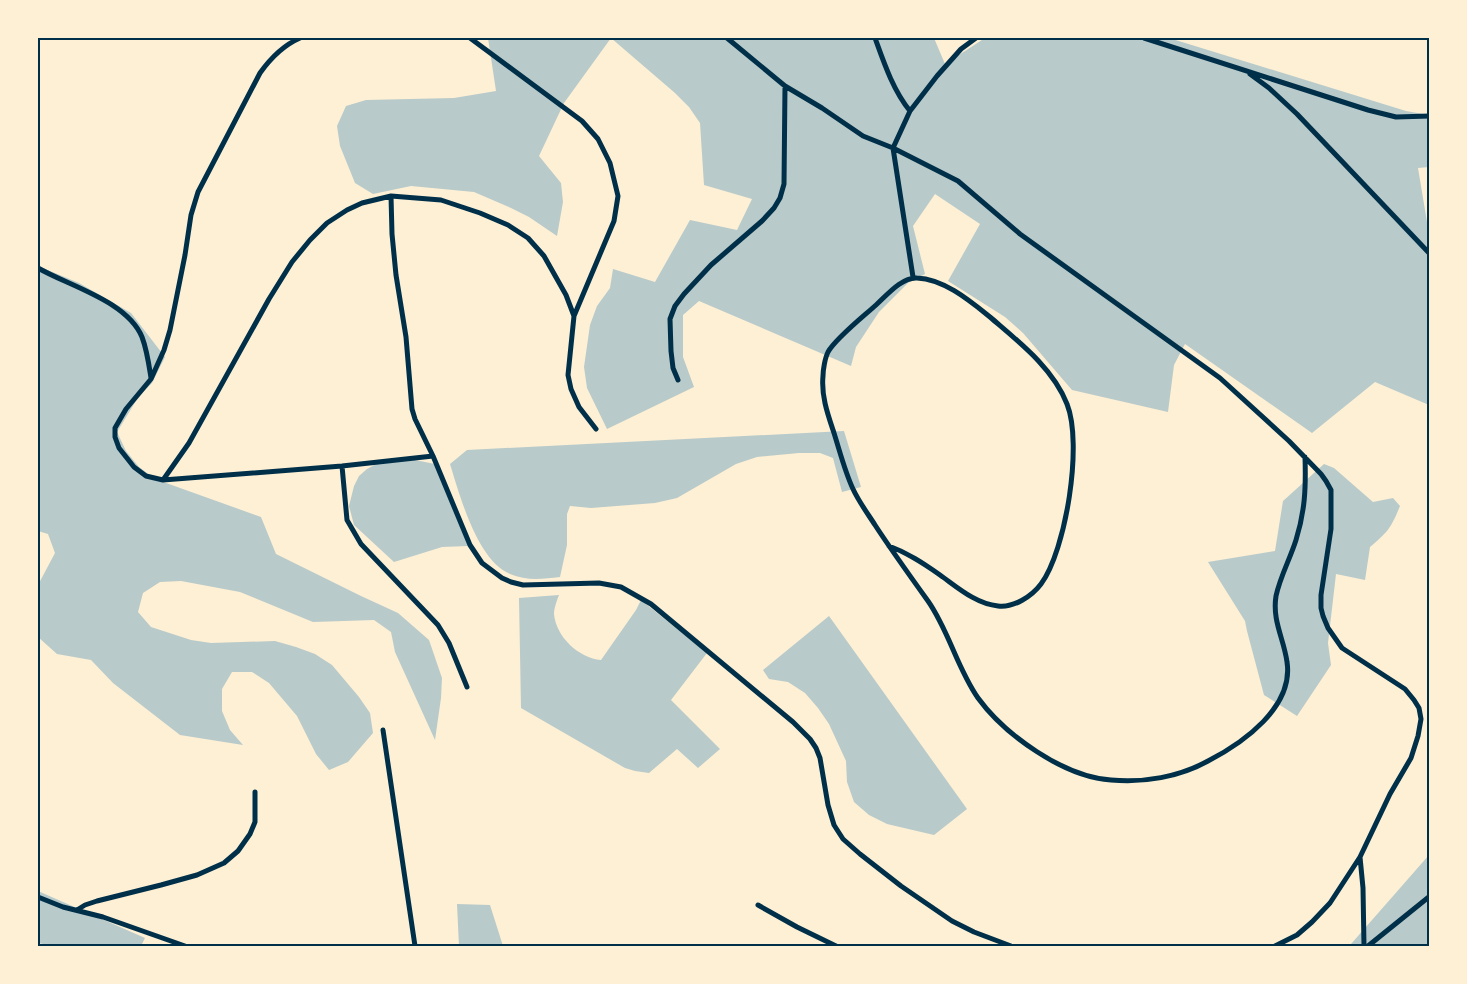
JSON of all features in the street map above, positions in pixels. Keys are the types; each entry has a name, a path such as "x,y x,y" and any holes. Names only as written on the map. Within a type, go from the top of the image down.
{"street":[{"path":"300,38 294,40 268,62 260,73 198,192 191,215 168,342 151,379 126,409 115,428 115,437 119,448 139,472 146,476 163,480 342,466 433,456"},
{"path":"470,38 582,121 598,139 610,163 618,196 614,221 574,316 568,375 571,389 579,407 596,429"},
{"path":"727,38 785,86 863,136 893,148 958,181 1020,234 1220,378 1321,474 1331,490 1331,529 1321,595 1323,616 1328,628 1342,648 1405,689 1414,700 1421,719 1411,758 1390,794 1360,857 1330,903 1312,922 1297,935 1274,946"},
{"path":"875,38 897,92 910,111"},
{"path":"913,277 893,148 910,111 949,62 961,49 976,38"},
{"path":"1144,38 1368,110 1396,117 1430,116"},
{"path":"1246,70 1297,114 1430,254"},
{"path":"678,380 673,368 670,351 670,319 675,306 711,265 762,222 780,198 784,184 785,86"},
{"path":"163,480 189,444 292,262 327,223 362,203 391,196 441,200 508,225 528,238 544,256 566,295 574,316"},
{"path":"391,196 393,251 406,337 415,419 433,456 470,545 482,563 511,582 523,585 610,584 621,586 651,604 785,715 810,739 820,758 828,806 834,825 843,839 901,886 946,917 974,932 1011,946"},
{"path":"38,268 91,294 127,316 136,326 142,337 148,357 151,379"},
{"path":"889,546 908,553 979,601 1002,607 1017,602 1031,595 1042,583 1054,559 1065,520 1073,469 1074,446 1070,409 1052,376 1026,348 974,304 945,286 933,281 913,277 903,281 843,335 828,352 822,374 824,401 854,490 889,546 939,617 964,676 990,714 1010,733 1059,764 1084,774 1108,780 1163,778 1195,768 1216,757 1253,732 1275,708 1283,692 1288,664 1277,627 1276,601 1303,513 1306,488 1305,458"},
{"path":"342,466 347,520 354,534 360,544 438,625 449,643 467,687"},
{"path":"383,730 415,946"},
{"path":"77,910 97,901 197,875 224,863 238,851 250,834 255,822 255,792"},
{"path":"1360,857 1363,888 1364,946"},
{"path":"1368,946 1430,896"},
{"path":"38,897 63,907 103,917 185,946"},
{"path":"758,904 797,927 836,946"}],"shaded area":[{"path":"488,38 611,38 564,103 539,156 561,183 563,202 557,236 529,217 474,192 411,186 373,194 355,183 340,146 337,126 346,106 366,100 454,98 496,91"},
{"path":"611,38 934,38 945,64 985,38 1169,38 1406,111 1429,115 1429,167 1418,168 1429,234 1429,405 1375,382 1312,433 1185,344 1174,365 1168,412 1072,390 1023,333 1005,317 948,281 980,224 935,194 913,226 925,274 908,283 879,312 856,347 851,366 699,301 683,315 683,357 694,387 607,429 587,388 584,367 590,325 597,306 610,288 613,269 655,282 690,220 737,230 752,199 704,185 700,123 689,107 675,93"},
{"path":"38,266 79,283 131,313 165,357 152,383 139,396 117,432 126,451 139,467 155,479 261,517 276,554 398,613 429,640 442,678 435,740 395,652 391,632 374,620 313,622 240,592 181,581 160,582 143,593 138,612 151,627 191,640 211,643 275,641 315,654 332,665 370,713 373,733 348,762 329,770 316,754 297,716 269,683 252,672 232,672 222,689 222,711 230,730 243,745 180,735 113,683 91,660 57,654 38,637 38,585 55,553 48,534 38,531"},
{"path":"844,431 861,487 842,492 833,458 820,453 799,453 757,457 736,464 677,498 655,503 591,508 570,506 567,514 567,545 560,577 528,579 510,574 498,567 488,555 471,526 450,464 467,450"},
{"path":"384,460 415,460 435,464 468,546 442,547 394,562 354,525 349,506 354,486 359,476 367,469"},
{"path":"1324,464 1334,468 1373,502 1393,498 1400,506 1388,529 1370,547 1365,580 1336,574 1328,643 1331,665 1297,716 1264,695 1245,621 1208,562 1275,551 1283,501"},
{"path":"559,595 554,614 559,631 570,645 585,655 601,660 641,600 707,653 671,700 720,749 698,768 677,749 649,773 635,771 625,768 521,708 519,598"},
{"path":"829,616 967,809 934,835 887,824 869,815 854,802 847,782 846,761 829,724 818,708 805,693 788,682 769,679 763,670"},
{"path":"1429,855 1429,946 1351,946 1351,944"},
{"path":"38,891 145,938 141,946 53,946 38,943"},
{"path":"457,904 490,905 503,946 459,946"}]}
